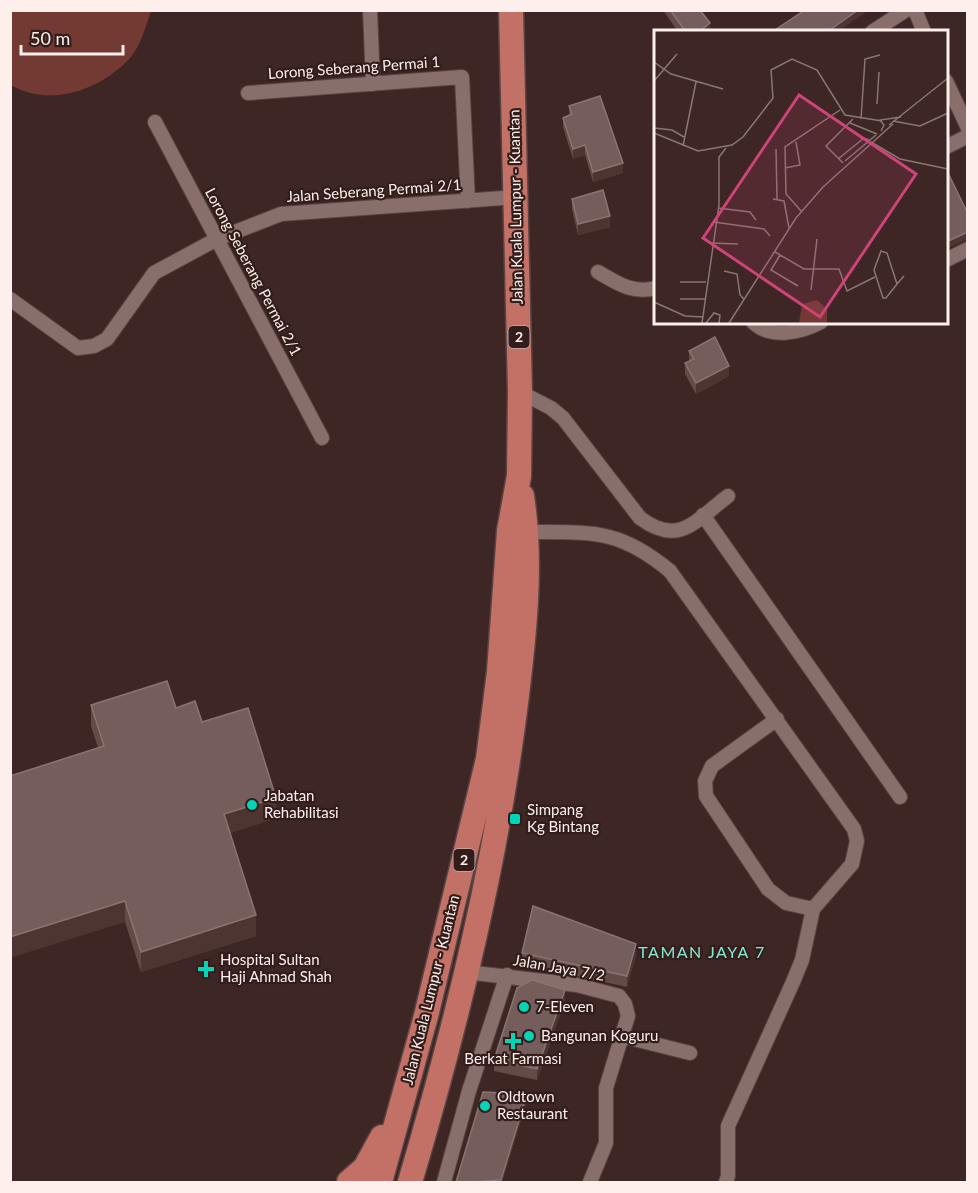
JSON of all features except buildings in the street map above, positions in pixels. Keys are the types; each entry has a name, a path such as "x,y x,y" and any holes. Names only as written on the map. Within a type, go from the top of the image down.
{"highway":[{"name":"Jalan Kuala Lumpur - Kuantan","path":"410,1182 438,1089 466,972 509,764 525,606 518,532 520,392 511,10"},
{"name":"Jalan Kuala Lumpur - Kuantan","path":"380,1182 410,1072 488,759 518,532"},
{"path":"349,1182 365,1168 374,1154 410,1072"}],"street":[{"path":"370,10 373,84"},
{"path":"875,30 906,10"},
{"path":"915,10 923,30"},
{"name":"Lorong Seberang Permai 1","path":"248,93 462,77 468,201"},
{"path":"948,85 968,128"},
{"name":"Lorong Seberang Permai 2/1","path":"155,122 322,438"},
{"path":"948,146 968,136"},
{"name":"Jalan Seberang Permai 2/1","path":"10,299 78,348 94,346 107,339 154,273 217,239 281,214 516,197"},
{"path":"948,259 968,249"},
{"path":"598,272 630,290 654,288"},
{"path":"756,324 769,332 803,332 817,324"},
{"path":"520,392 551,408 563,418 640,518 655,529 671,533 687,527 728,496"},
{"path":"703,515 900,797"},
{"path":"518,532 608,535 627,541 646,551 670,571 854,829 857,841 852,864 813,909 802,960 794,982 728,1126 726,1182"},
{"path":"777,719 712,765 705,781 706,796 768,889 786,903 813,909"},
{"name":"Jalan Jaya 7/2","path":"466,972 577,985 619,996 625,1004 628,1016 606,1088 606,1143 590,1182"},
{"path":"444,1182 507,975"},
{"path":"622,1036 690,1053"}],"shaded area":[{"path":"11,10 151,11 137,48 118,69 90,87 58,95 42,95 26,92 11,85"}],"place":[{"name":"Jabatan Rehabilitasi","path":"252,805"},
{"name":"Simpang Kg Bintang","path":"515,819"},
{"name":"Hospital Sultan Haji Ahmad Shah","path":"206,969"},
{"name":"7-Eleven","path":"524,1007"},
{"name":"Bangunan Koguru","path":"529,1036"},
{"name":"Berkat Farmasi","path":"513,1041"},
{"name":"Oldtown Restaurant","path":"485,1106"}],"district":[{"name":"TAMAN JAYA 7","path":"702,952"}]}
